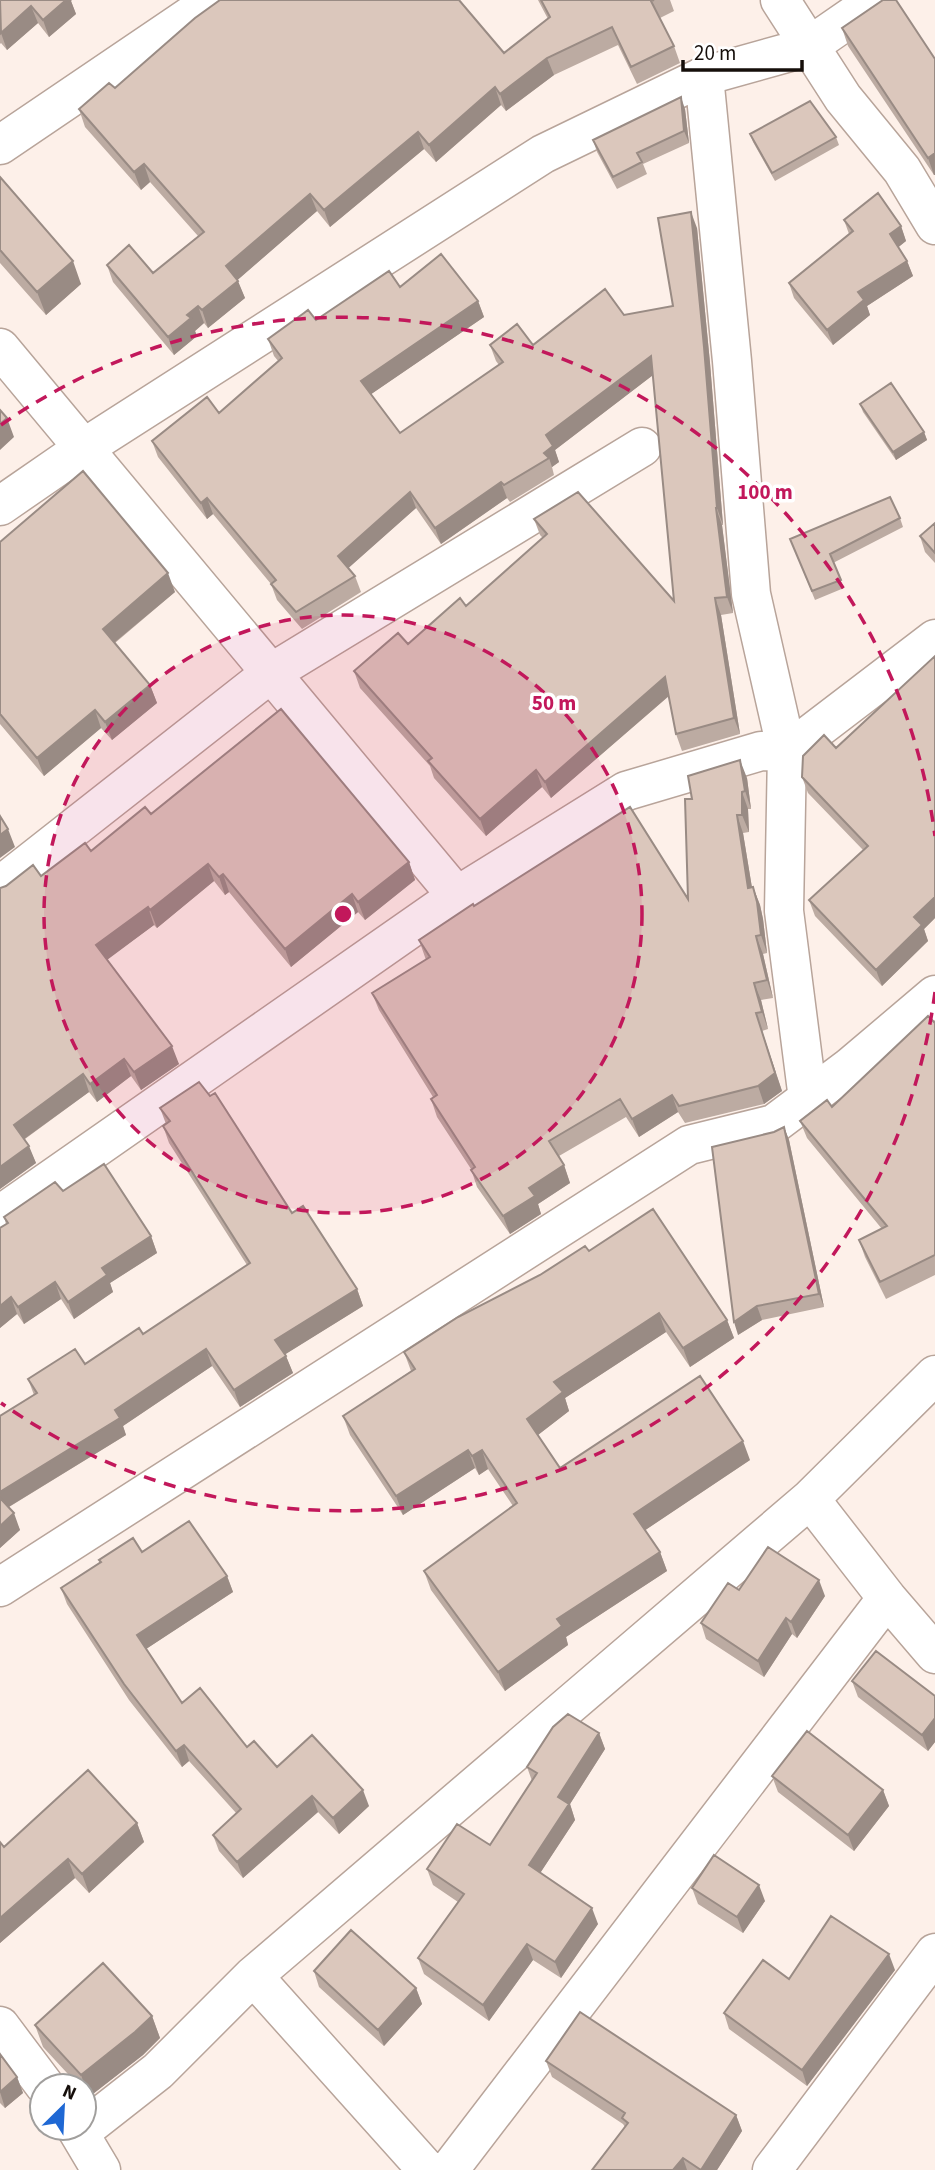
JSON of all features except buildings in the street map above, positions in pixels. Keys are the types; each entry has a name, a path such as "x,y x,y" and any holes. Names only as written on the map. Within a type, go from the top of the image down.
{"street":[{"path":"0,145 214,0"},
{"path":"780,0 808,47 844,98 902,170 935,225"},
{"path":"0,506 84,448 543,154 704,76 808,47 876,0"},
{"path":"704,76 732,361 751,594 787,752 784,911 808,1099"},
{"path":"0,348 457,896"},
{"path":"0,886 271,673 642,447"},
{"path":"0,1215 457,896 626,791 761,751 787,752 935,639"},
{"path":"0,1587 688,1145 774,1124 850,1067 935,995"},
{"path":"98,2115 158,2071 253,1976 810,1499 935,1375"},
{"path":"810,1499 887,1598 935,1654"},
{"path":"449,2170 887,1598"},
{"path":"772,2170 935,1953"},
{"path":"253,1976 427,2170"},
{"path":"0,2026 34,2072"},
{"path":"84,2142 101,2170"}]}
